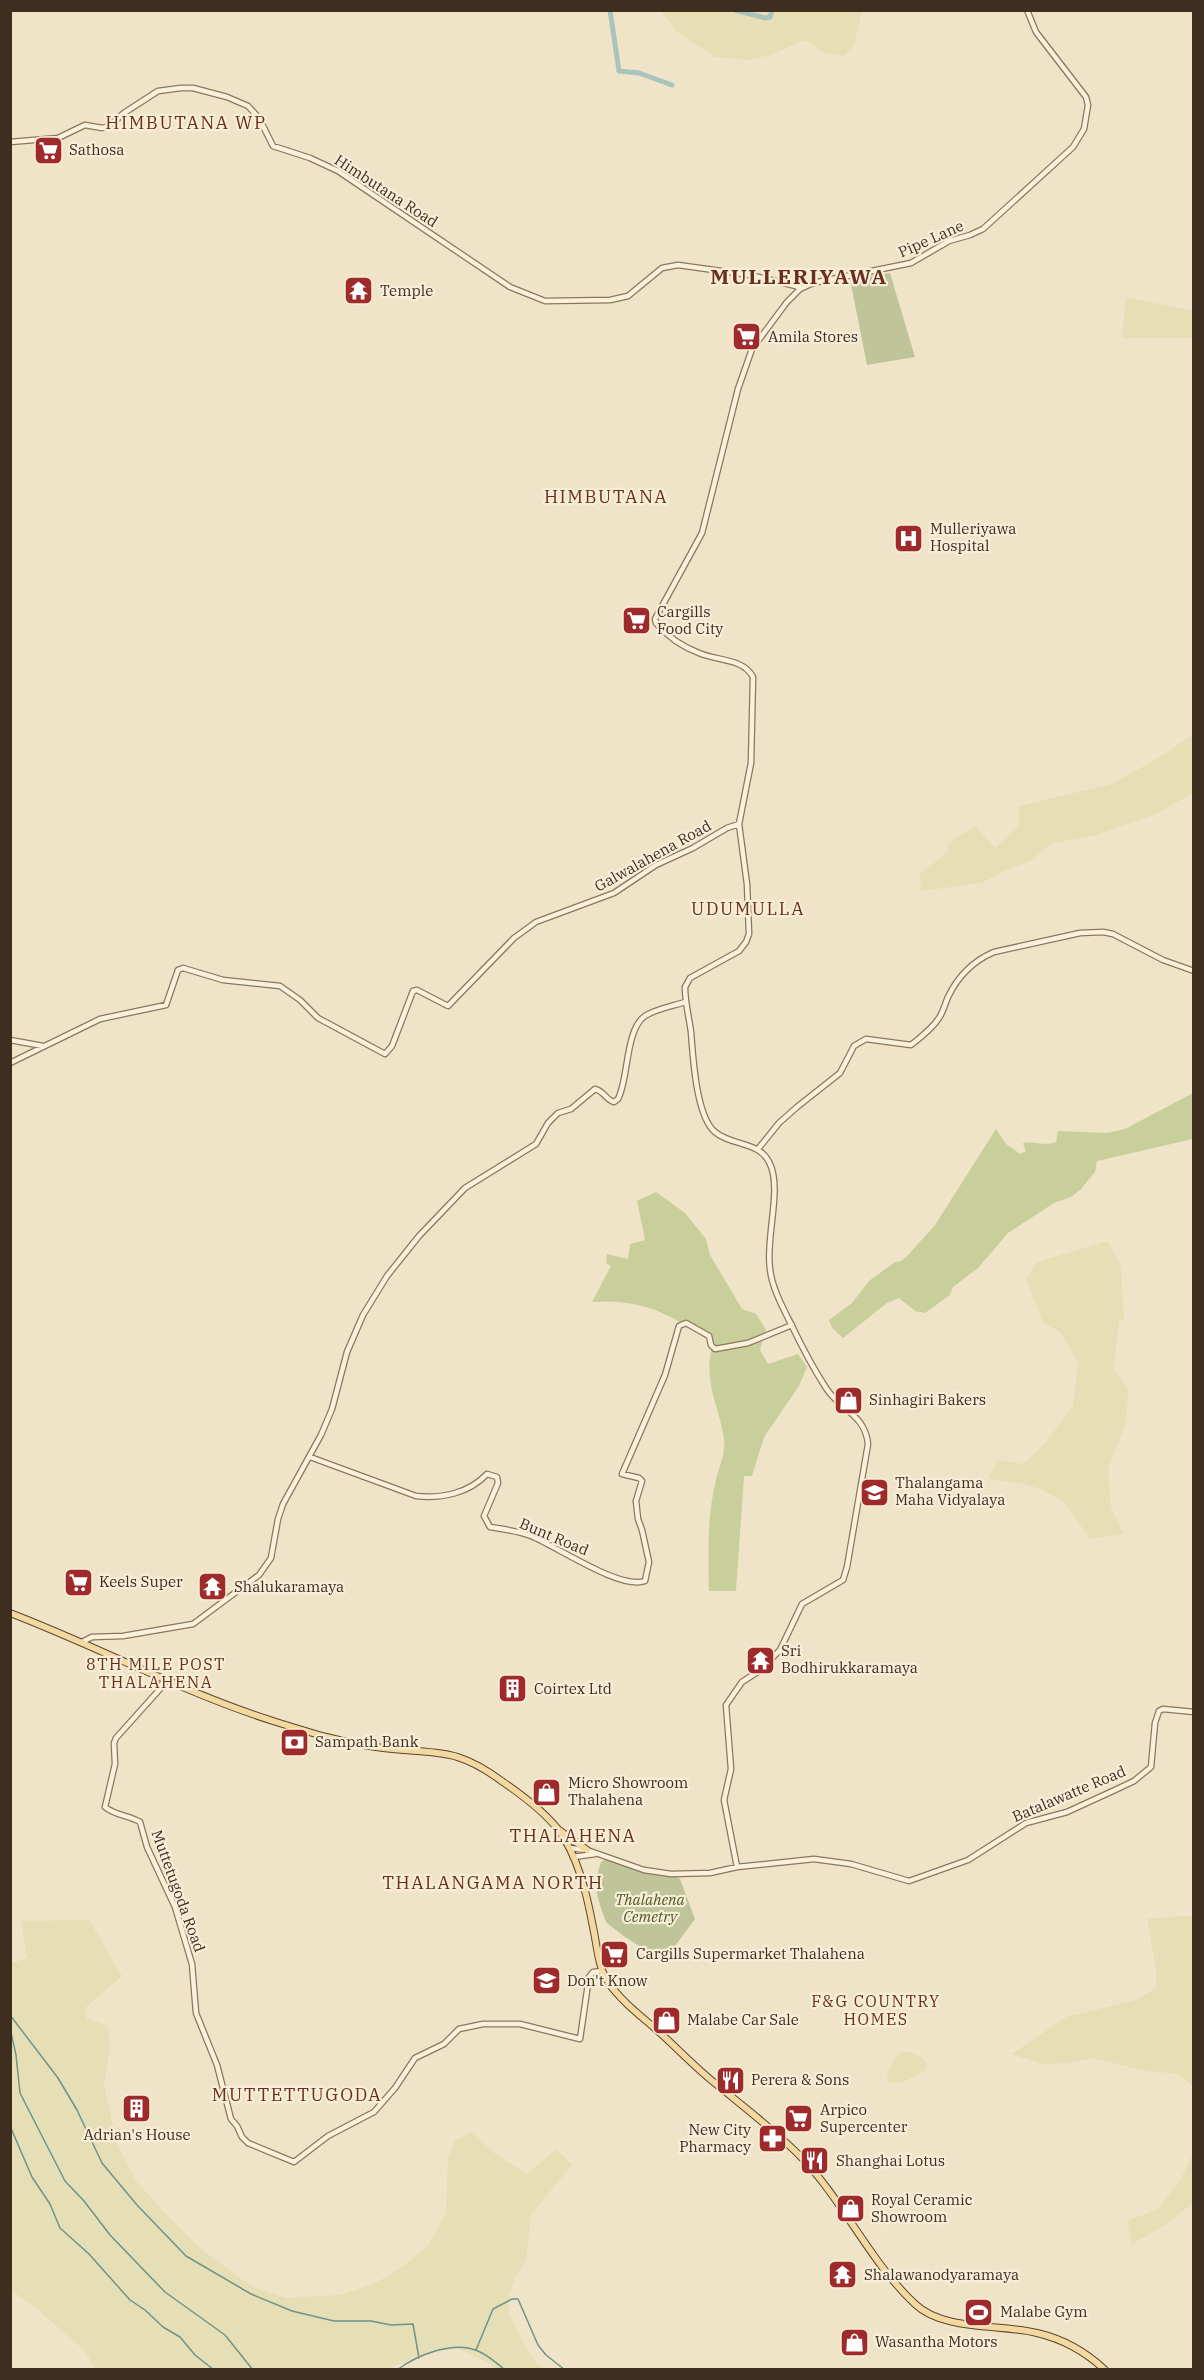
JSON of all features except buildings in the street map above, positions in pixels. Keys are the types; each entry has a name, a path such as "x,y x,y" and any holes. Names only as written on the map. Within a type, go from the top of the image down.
{"main road":[{"path":"10,1613 82,1642 164,1680 296,1728 379,1748 441,1752 459,1756 477,1764 504,1782 543,1814 556,1828 569,1848 589,1906 602,1971 621,1998 803,2159 893,2279 921,2309 944,2319 1036,2332 1053,2337 1084,2353 1105,2370"},
{"path":"556,1828 587,1850"}],"street":[{"name":"Pipe Lane","path":"739,824 750,763 753,677 745,666 692,650 673,639 656,623 657,612 702,533 738,388 752,349 774,317 800,289 813,283 891,269 910,263 949,242 983,229 1073,147 1084,129 1088,105 1086,97 1036,32 1027,10"},
{"name":"Himbutana Road","path":"10,142 58,138 84,125 102,128 109,126 124,113 158,91 193,88 248,106 259,118 273,146 310,158 338,171 510,287 545,301 610,300 628,296 662,268 678,265 763,278 800,289"},
{"path":"737,1867 724,1800 731,1769 726,1705 742,1682 759,1671 780,1650 802,1604 843,1580 867,1457 867,1431 827,1390 792,1325 770,1270 768,1240 774,1177 769,1161 758,1149 718,1134 707,1122 697,1091 685,987 690,978 739,951 749,934 747,884 739,824"},
{"name":"Galwalahena Road","path":"44,1046 100,1018 166,1005 178,970 190,968 223,980 280,986 300,1000 318,1018 385,1054 392,1046 413,991 417,990 448,1006 514,938 536,922 614,893 656,866 727,828 739,824"},
{"path":"758,1149 791,1112 840,1073 854,1046 866,1039 911,1045 939,1018 952,989 966,970 988,955 1080,933 1103,932 1113,934 1163,960 1194,971"},
{"path":"82,1642 92,1637 123,1636 193,1624 259,1575 271,1558 283,1504 310,1456 332,1409 347,1352 363,1316 387,1276 419,1236 465,1188 536,1144 548,1123 561,1111 571,1109 595,1089 600,1090 614,1102 620,1095 632,1039 640,1021 647,1015 685,1002"},
{"path":"10,1040 44,1046"},
{"path":"10,1063 44,1046"},
{"name":"Bunt Road","path":"310,1456 416,1496 456,1493 475,1486 487,1474 493,1475 497,1477 498,1483 484,1516 490,1527 533,1537 628,1582 637,1584 645,1581 649,1562 636,1501 642,1481 639,1478 622,1474 665,1375 680,1326 686,1323 698,1328 709,1336 711,1345 715,1349 748,1342 792,1325"},
{"name":"Muttetugoda Road","path":"164,1680 160,1689 116,1738 115,1764 105,1807 114,1814 132,1817 140,1822 147,1847 175,1907 189,1953 196,2013 217,2066 227,2108 231,2119 248,2143 294,2162 328,2136 374,2112 395,2088 415,2058 444,2044 459,2029 483,2024 520,2024 580,2039 589,1977 593,1972 602,1971"},
{"name":"Batalawatte Road","path":"587,1850 650,1872 710,1873 737,1867 814,1860 851,1864 909,1881 969,1860 1026,1823 1067,1812 1134,1781 1150,1767 1155,1723 1159,1711 1163,1708 1194,1712"},
{"path":"569,1848 587,1850"},
{"path":"573,1857 595,1854"}],"shaded area":[{"path":"660,11 862,11 854,46 844,56 823,52 805,40 771,55 748,60 715,57 677,32"},
{"path":"1126,297 1193,311 1193,338 1122,338"},
{"path":"1193,734 1193,793 1154,815 1095,835 1050,844 1029,862 1007,869 982,883 921,891 920,874 948,852 948,843 975,826 995,848 1019,826 1019,806 1112,784 1165,754"},
{"path":"1108,1241 1121,1267 1124,1320 1119,1321 1114,1369 1129,1390 1125,1425 1108,1469 1111,1507 1123,1534 1090,1539 1065,1503 1043,1490 1025,1484 988,1479 998,1460 1023,1464 1046,1442 1073,1406 1078,1362 1060,1332 1043,1323 1026,1279 1037,1262"},
{"path":"1193,1915 1193,2086 1177,2074 1142,2070 1094,2058 1042,2064 1012,2054 1066,2017 1136,2000 1156,1988 1156,1969 1147,1919"},
{"path":"89,1920 122,1976 85,2008 87,2019 108,2026 110,2050 104,2084 117,2144 136,2181 168,2216 204,2251 251,2286 286,2298 339,2295 374,2284 405,2265 428,2246 446,2213 448,2160 455,2141 471,2132 494,2153 527,2174 556,2149 572,2165 531,2214 526,2260 515,2278 509,2295 509,2315 536,2363 546,2369 495,2369 487,2362 459,2349 438,2351 385,2369 96,2369 84,2350 37,2309 11,2290 11,1960 13,1963 27,1958 21,1921"},
{"path":"902,2052 922,2057 927,2062 926,2070 902,2083 889,2083 887,2074 896,2057"},
{"path":"1193,2154 1193,2203 1162,2227 1132,2244 1127,2221 1158,2209 1180,2180"}],"green space":[{"path":"890,273 915,357 867,365 850,279"},
{"path":"1193,1093 1193,1139 1097,1161 1095,1172 1081,1189 1071,1197 1054,1203 1008,1233 978,1268 953,1287 950,1295 925,1313 915,1311 899,1298 887,1303 843,1338 832,1328 829,1320 852,1303 869,1281 908,1255 935,1225 996,1129 1006,1144 1020,1154 1026,1151 1023,1143 1056,1142 1058,1131 1107,1133 1125,1129"},
{"path":"656,1192 685,1213 706,1239 710,1255 742,1309 756,1314 766,1330 760,1350 768,1364 798,1354 807,1367 799,1386 764,1437 752,1476 744,1476 736,1591 709,1591 708,1549 711,1507 724,1444 710,1381 709,1369 713,1344 685,1325 657,1311 627,1303 592,1302 611,1266 606,1263 607,1254 628,1259 630,1244 645,1240 637,1201"},
{"name":"Thalahena Cemetry","path":"606,1859 676,1876 680,1879 695,1919 675,1946 666,1950 648,1949 631,1941 608,1924 596,1885 601,1862"}],"waterway":[{"path":"610,10 619,71 639,73 672,85"},
{"path":"735,10 765,18 770,17 772,10"},
{"path":"10,2015 58,2078 77,2110 102,2163 137,2205 186,2256 251,2294 292,2311 334,2321 371,2321 391,2325 413,2324 419,2358"},
{"path":"10,2028 16,2055 20,2093 65,2181 110,2235 165,2292 225,2335 253,2370"},
{"path":"10,2126 32,2177 50,2204 60,2228 89,2254 130,2300 163,2327 180,2337 195,2355 214,2370"},
{"path":"476,2350 493,2309 512,2299 518,2299 538,2345 546,2355 565,2370"},
{"path":"397,2370 425,2354 458,2347 478,2351 505,2370"},
{"path":"705,2370 729,2370"}],"place":[{"name":"Sathosa","path":"48,150"},
{"name":"Temple","path":"359,291"},
{"name":"Amila Stores","path":"747,337"},
{"name":"Mulleriyawa Hospital","path":"909,538"},
{"name":"Cargills Food City","path":"636,621"},
{"name":"Sinhagiri Bakers","path":"848,1400"},
{"name":"Thalangama Maha Vidyalaya","path":"874,1492"},
{"name":"Keels Super","path":"78,1582"},
{"name":"Shalukaramaya","path":"213,1587"},
{"name":"Sri Bodhirukkaramaya","path":"760,1660"},
{"name":"Coirtex Ltd","path":"513,1689"},
{"name":"Sampath Bank","path":"294,1742"},
{"name":"Micro Showroom Thalahena","path":"547,1792"},
{"name":"Cargills Supermarket Thalahena","path":"615,1954"},
{"name":"Don't Know","path":"546,1981"},
{"name":"Malabe Car Sale","path":"666,2020"},
{"name":"Perera & Sons","path":"730,2080"},
{"name":"Adrian's House","path":"137,2108"},
{"name":"Arpico Supercenter","path":"799,2119"},
{"name":"New City Pharmacy","path":"772,2139"},
{"name":"Shanghai Lotus","path":"815,2161"},
{"name":"Royal Ceramic Showroom","path":"850,2209"},
{"name":"Shalawanodyaramaya","path":"843,2275"},
{"name":"Malabe Gym","path":"979,2312"},
{"name":"Wasantha Motors","path":"854,2342"}],"district":[{"name":"HIMBUTANA WP","path":"186,123"},
{"name":"MULLERIYAWA","path":"799,277"},
{"name":"HIMBUTANA","path":"606,497"},
{"name":"UDUMULLA","path":"748,909"},
{"name":"8TH MILE POST THALAHENA","path":"156,1673"},
{"name":"THALAHENA","path":"573,1836"},
{"name":"THALANGAMA NORTH","path":"493,1883"},
{"name":"F&G COUNTRY HOMES","path":"876,2010"},
{"name":"MUTTETTUGODA","path":"297,2095"}]}
